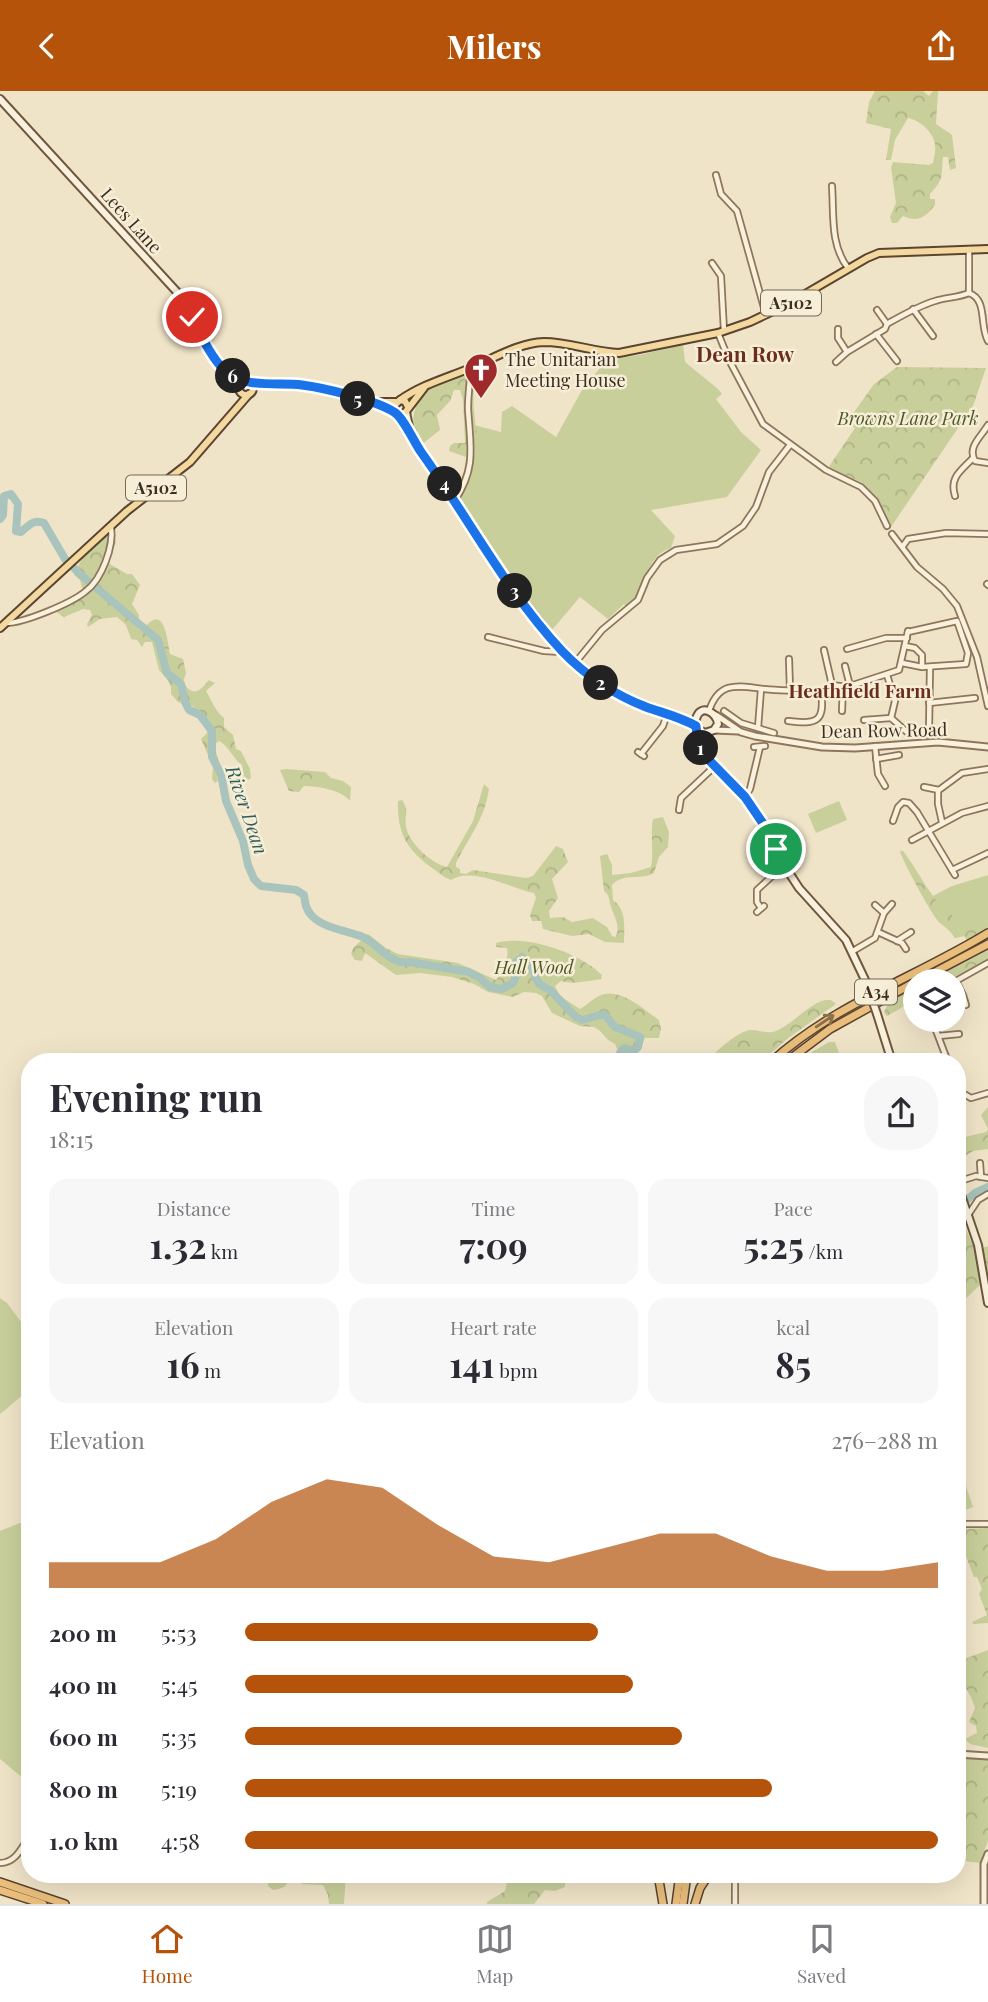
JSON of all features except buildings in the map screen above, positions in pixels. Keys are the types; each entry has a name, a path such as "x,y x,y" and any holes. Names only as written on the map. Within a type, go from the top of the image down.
{"highway":[{"name":"A34","path":"782,1053 839,1012 988,933"},
{"name":"A34","path":"941,969 988,944"},
{"name":"A34","path":"799,1053 845,1020 903,989"},
{"path":"0,1882 65,1904"},
{"path":"660,1883 663,1904"},
{"path":"676,1904 679,1883"},
{"path":"683,1904 686,1883"},
{"path":"695,1904 703,1883"},
{"path":"0,1890 43,1904"}],"main road":[{"name":"Lees Lane","path":"0,99 177,292 208,349 239,388"},
{"name":"A5102","path":"369,402 398,401 434,380 471,368 510,350 536,343 559,343 619,352 721,332 766,315 872,255 887,251 988,249"},
{"name":"Lees Lane","path":"227,372 248,382"},
{"name":"A5102","path":"407,410 420,391 434,380"},
{"name":"A5102","path":"248,382 304,386 369,402 396,413"},
{"path":"248,382 253,386 250,393 243,394 239,388 242,383 248,382"},
{"name":"A5102","path":"3,625 111,526 190,462 250,393 272,384"},
{"name":"A5102","path":"232,413 239,388"},
{"path":"411,437 405,401 398,401 393,407 396,413 411,437 455,500 489,557 563,652 617,693 676,716 703,733 712,732"},
{"path":"396,413 407,410"},
{"path":"676,716 709,711 716,715 718,724 704,741 702,752"},
{"path":"699,713 695,719 702,752 745,797 799,887 853,951 889,1053"},
{"path":"966,1210 978,1245 988,1303"}],"street":[{"path":"716,175 721,194 737,211 766,315"},
{"path":"832,186 835,241 838,253 848,268"},
{"path":"969,249 969,293"},
{"path":"712,263 721,276 721,332 729,360 759,419 772,433 826,470 861,487 875,501 887,526"},
{"path":"836,362 847,352 885,329 887,324 913,309 939,299 969,293 982,302 983,329 988,341"},
{"path":"913,309 933,336"},
{"path":"877,310 887,324"},
{"path":"838,329 838,338 847,352"},
{"path":"876,334 897,361"},
{"path":"455,500 470,468 468,401 471,368"},
{"path":"988,425 973,447 973,458 978,463 988,463"},
{"path":"575,663 602,631 638,600 646,578 663,557 683,548 717,544 743,526 753,513 769,472 790,445"},
{"path":"946,492 954,493 956,474 973,458"},
{"path":"3,625 39,615 86,591 94,582 111,545 111,526"},
{"path":"892,534 898,543 903,545"},
{"path":"903,545 908,540 931,535 988,534"},
{"path":"903,545 903,549 917,567 957,605 977,657 988,706"},
{"path":"847,649 957,621 968,653 966,664 922,667 902,663"},
{"path":"709,711 715,697 726,689 748,685 761,689 821,691 832,685 850,686 887,675 899,670 907,634"},
{"path":"488,637 544,651 563,652"},
{"path":"905,646 915,648 922,656 922,667"},
{"path":"824,650 832,685"},
{"path":"789,659 790,690"},
{"path":"845,666 850,686"},
{"path":"864,720 891,718 908,733 926,734 929,728 930,667"},
{"path":"887,675 895,696 895,708 891,718"},
{"path":"842,711 843,687"},
{"path":"758,728 761,689"},
{"path":"788,721 811,723 817,719 823,709 821,691"},
{"path":"895,696 918,696"},
{"path":"929,703 975,698"},
{"path":"724,711 741,723 774,733"},
{"path":"641,754 663,726 667,714"},
{"name":"Dean Row Road","path":"716,715 741,732"},
{"name":"Dean Row Road","path":"712,732 741,732 782,742 822,747 938,742 988,747"},
{"path":"875,746 878,773 885,786"},
{"path":"745,797 750,789 760,747"},
{"path":"876,759 899,755"},
{"path":"679,810 686,792 715,766"},
{"path":"924,787 938,790 962,773 988,769"},
{"path":"938,790 942,822"},
{"path":"893,821 898,807 903,802 909,803 953,872 988,853"},
{"path":"912,839 962,813 988,806"},
{"path":"761,909 757,902 757,890 784,865"},
{"path":"853,951 871,941 878,932 884,913 892,904"},
{"path":"875,905 884,913"},
{"path":"878,932 897,941 906,949"},
{"path":"897,941 911,932"},
{"path":"966,975 988,963"},
{"path":"937,1032 945,1053"},
{"path":"939,1037 959,1034"},
{"path":"966,1095 971,1098 988,1093"},
{"path":"980,1163 982,1177"},
{"path":"966,1178 988,1178"},
{"path":"968,1214 978,1200 988,1194"},
{"path":"966,1524 988,1524"},
{"path":"966,1755 988,1756"},
{"path":"0,1863 8,1863 21,1849"},
{"path":"984,1904 984,1864 988,1854"},
{"path":"735,1883 735,1904"}],"green space":[{"path":"875,91 923,91 929,96 933,91 938,91 936,124 952,135 956,168 950,170 948,157 943,157 940,181 930,194 930,199 935,199 935,205 921,218 903,216 897,223 892,223 890,217 896,203 891,167 893,162 933,163 934,140 925,127 908,118 895,140 891,160 886,160 891,129 866,123 869,102"},
{"path":"683,344 685,362 718,389 722,394 716,399 741,432 761,450 727,497 651,510 675,536 671,548 653,561 639,594 633,600 626,606 624,604 608,619 580,597 552,630 485,542 459,497 472,471 474,425 501,432 502,412 512,406 556,437 582,390 604,363 607,365 612,359"},
{"path":"490,362 491,365 477,373 475,383 478,448 473,465 476,472 460,493 456,488 464,472 466,457 449,451 454,443 465,443 460,390 454,390 450,401 437,415 440,430 421,445 414,430 414,415 426,386"},
{"name":"Browns Lane Park","path":"897,367 986,368 973,406 891,527 875,496 861,482 828,468 855,428 847,422 874,384"},
{"path":"108,536 115,538 116,542 108,563 132,574 140,585 132,604 139,615 138,629 142,631 149,622 160,620 166,632 170,654 183,659 186,673 183,682 190,690 199,690 209,680 215,683 206,691 224,718 224,727 233,735 236,749 241,751 250,769 251,778 248,780 244,776 242,765 219,741 214,745 222,772 217,777 218,781 215,783 212,779 213,767 201,739 207,733 205,716 191,705 178,702 171,694 167,679 159,670 152,642 145,642 142,647 137,640 131,639 126,625 117,617 100,619 88,627 92,615 90,610 83,609 64,617 56,612 54,605 71,602 84,595 80,580 74,575 87,552"},
{"path":"280,770 325,772 331,778 343,781 351,787 350,801 335,791 322,788 304,786 299,792 289,791"},
{"path":"484,784 489,789 487,800 480,819 456,863 460,873 466,874 473,870 526,878 533,876 556,846 563,849 568,862 552,879 558,898 549,911 550,918 563,917 572,922 593,918 616,937 617,925 609,897 604,891 600,856 607,854 612,865 612,875 651,867 653,819 663,817 669,832 668,847 659,857 654,873 622,879 612,885 613,900 623,914 624,943 605,942 589,934 572,936 543,929 541,921 532,921 530,915 536,898 534,893 481,877 460,876 451,880 416,854 402,832 398,801 402,800 406,807 406,827 416,846 428,857 447,867 473,821"},
{"path":"839,801 847,820 816,833 808,814"},
{"path":"900,851 903,851 931,894 952,915 951,924 956,933 967,931 988,920 988,929 972,940 967,940 964,936 955,938 931,911"},
{"path":"988,875 988,920 964,936 955,938 929,898 952,886"},
{"name":"Hall Wood","path":"368,934 398,954 458,963 496,980 505,965 507,948 496,947 496,943 522,941 552,947 580,959 602,975 601,979 585,982 561,981 555,986 560,996 580,1009 596,997 607,994 623,996 659,1020 659,1038 645,1038 639,1051 635,1053 617,1053 615,1044 599,1030 580,1026 552,1013 542,996 536,993 524,992 513,997 488,992 452,977 420,973 396,975 365,953 362,961 355,960 351,954 353,948"},
{"path":"988,949 988,963 966,971 966,969 950,969"},
{"path":"903,993 903,1007 887,1016 884,1013 886,1008"},
{"path":"825,1000 836,1004 771,1053 716,1053 746,1031 768,1032 784,1027 812,1006"},
{"path":"829,1042 835,1042 839,1053 810,1053"},
{"path":"988,1107 988,1129 981,1115"},
{"path":"988,1129 988,1149 973,1151 966,1155 966,1137 986,1132"},
{"path":"966,1227 976,1250 988,1246 988,1281 984,1281 966,1298"},
{"path":"0,1298 21,1322 21,1397 0,1414"},
{"path":"966,1486 973,1507 966,1510"},
{"path":"21,1523 21,1776 0,1759 0,1531"},
{"path":"988,1528 988,1623 972,1622 987,1615 979,1594 982,1589 966,1556 966,1529"},
{"path":"988,1650 988,1748 970,1744 966,1740 977,1733 976,1726 969,1722 975,1708 966,1688 967,1658"},
{"path":"966,1758 988,1759 988,1841 980,1863 966,1861"},
{"path":"268,1883 287,1883 280,1889 273,1890"},
{"path":"345,1883 344,1904 329,1904 323,1885 302,1884"},
{"path":"507,1883 565,1883 565,1887 555,1891 545,1890 534,1904 487,1904 505,1891"}],"waterway":[{"name":"River Dean","path":"0,519 3,515 4,496 11,494 18,504 16,531 21,532 34,522 44,523 65,559 158,640 167,673 181,684 189,710 200,715 212,731 212,757 221,774 226,801 243,841 248,865 254,879 261,886 296,890 304,895 308,911 317,920 329,927 363,937 396,960 469,972 490,987 502,989 513,983 516,976 515,963 522,957 530,964 539,984 550,990 576,1017 582,1020 604,1014 615,1027 640,1037 638,1047 634,1051 624,1048 620,1053"},
{"name":"River Dean","path":"966,1200 988,1187"}],"place":[{"name":"The Unitarian Meeting House","path":"481,400"}],"district":[{"name":"Dean Row","path":"745,355"},
{"name":"Heathfield Farm","path":"860,691"}],"route":[{"path":"192,317 208,349 224,370 233,376 248,382 321,389 395,412 439,475 489,557 549,636 585,672 608,687 636,702 696,726 698,743 705,756 745,797 776,849"}]}
